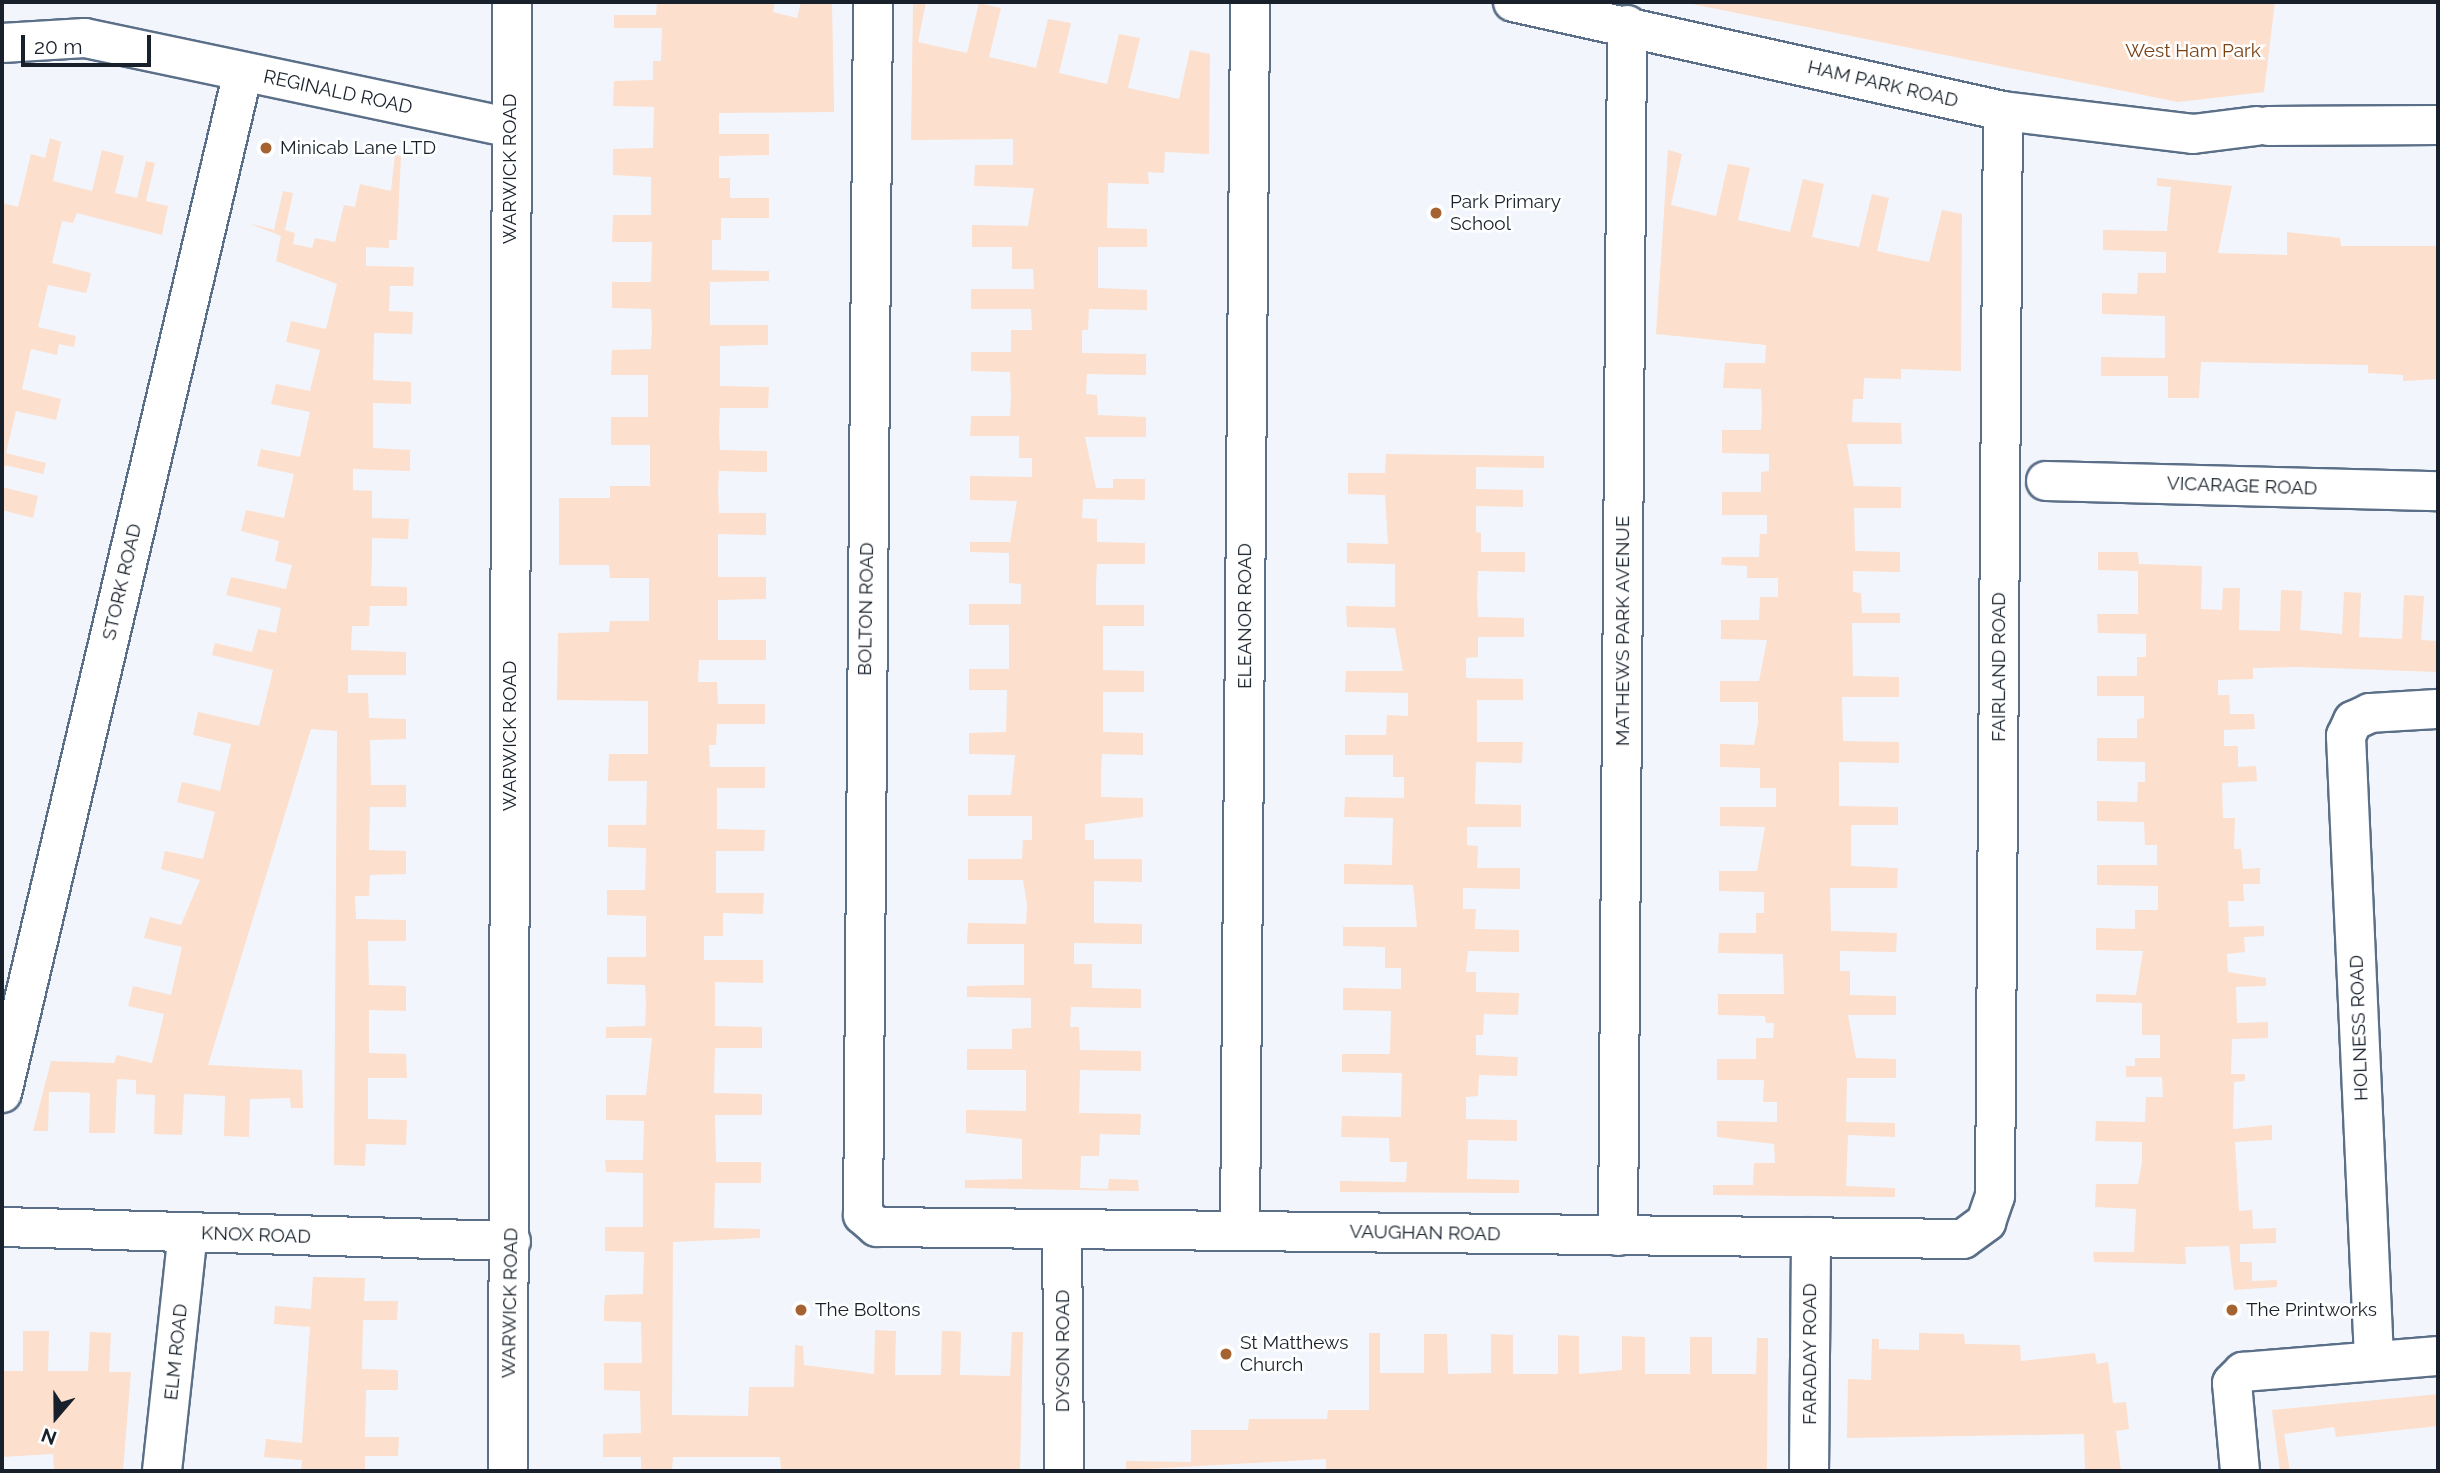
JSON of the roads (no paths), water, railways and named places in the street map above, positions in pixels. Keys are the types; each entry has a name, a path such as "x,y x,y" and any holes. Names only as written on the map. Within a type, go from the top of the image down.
{"street":[{"name":"WARWICK ROAD","path":"508,1471 511,1241 509,127 512,2"},
{"name":"BOLTON ROAD","path":"863,1216 873,2"},
{"name":"ELEANOR ROAD","path":"1240,1231 1250,2"},
{"name":"HAM PARK ROAD","path":"1513,2 1627,25 2003,111 2193,134 2262,126 2438,125"},
{"name":"MATHEWS PARK AVENUE","path":"1618,1237 1627,25"},
{"name":"REGINALD ROAD","path":"2,43 74,36 509,127"},
{"name":"STORK ROAD","path":"2,1093 243,72"},
{"name":"FAIRLAND ROAD","path":"1986,1222 1995,1196 2003,111"},
{"name":"VICARAGE ROAD","path":"2046,481 2438,491"},
{"name":"HOLNESS ROAD","path":"2374,1358 2346,736 2353,721 2370,713 2438,709"},
{"name":"VAUGHAN ROAD","path":"863,1216 877,1227 1618,1237 1963,1238 1986,1222"},
{"name":"KNOX ROAD","path":"2,1227 511,1241"},
{"name":"DYSON ROAD","path":"1062,1230 1064,1471"},
{"name":"ELM ROAD","path":"162,1471 188,1233"},
{"name":"FARADAY ROAD","path":"1810,1471 1811,1237"},
{"path":"2240,1471 2232,1382 2243,1372 2374,1358 2438,1356"}],"place":[{"name":"Minicab Lane LTD","path":"266,148"},
{"name":"Park Primary School","path":"1436,213"},
{"name":"The Boltons","path":"801,1310"},
{"name":"The Printworks","path":"2232,1310"},
{"name":"St Matthews Church","path":"1226,1354"}],"park label":[{"name":"West Ham Park","path":"2193,51"}]}
